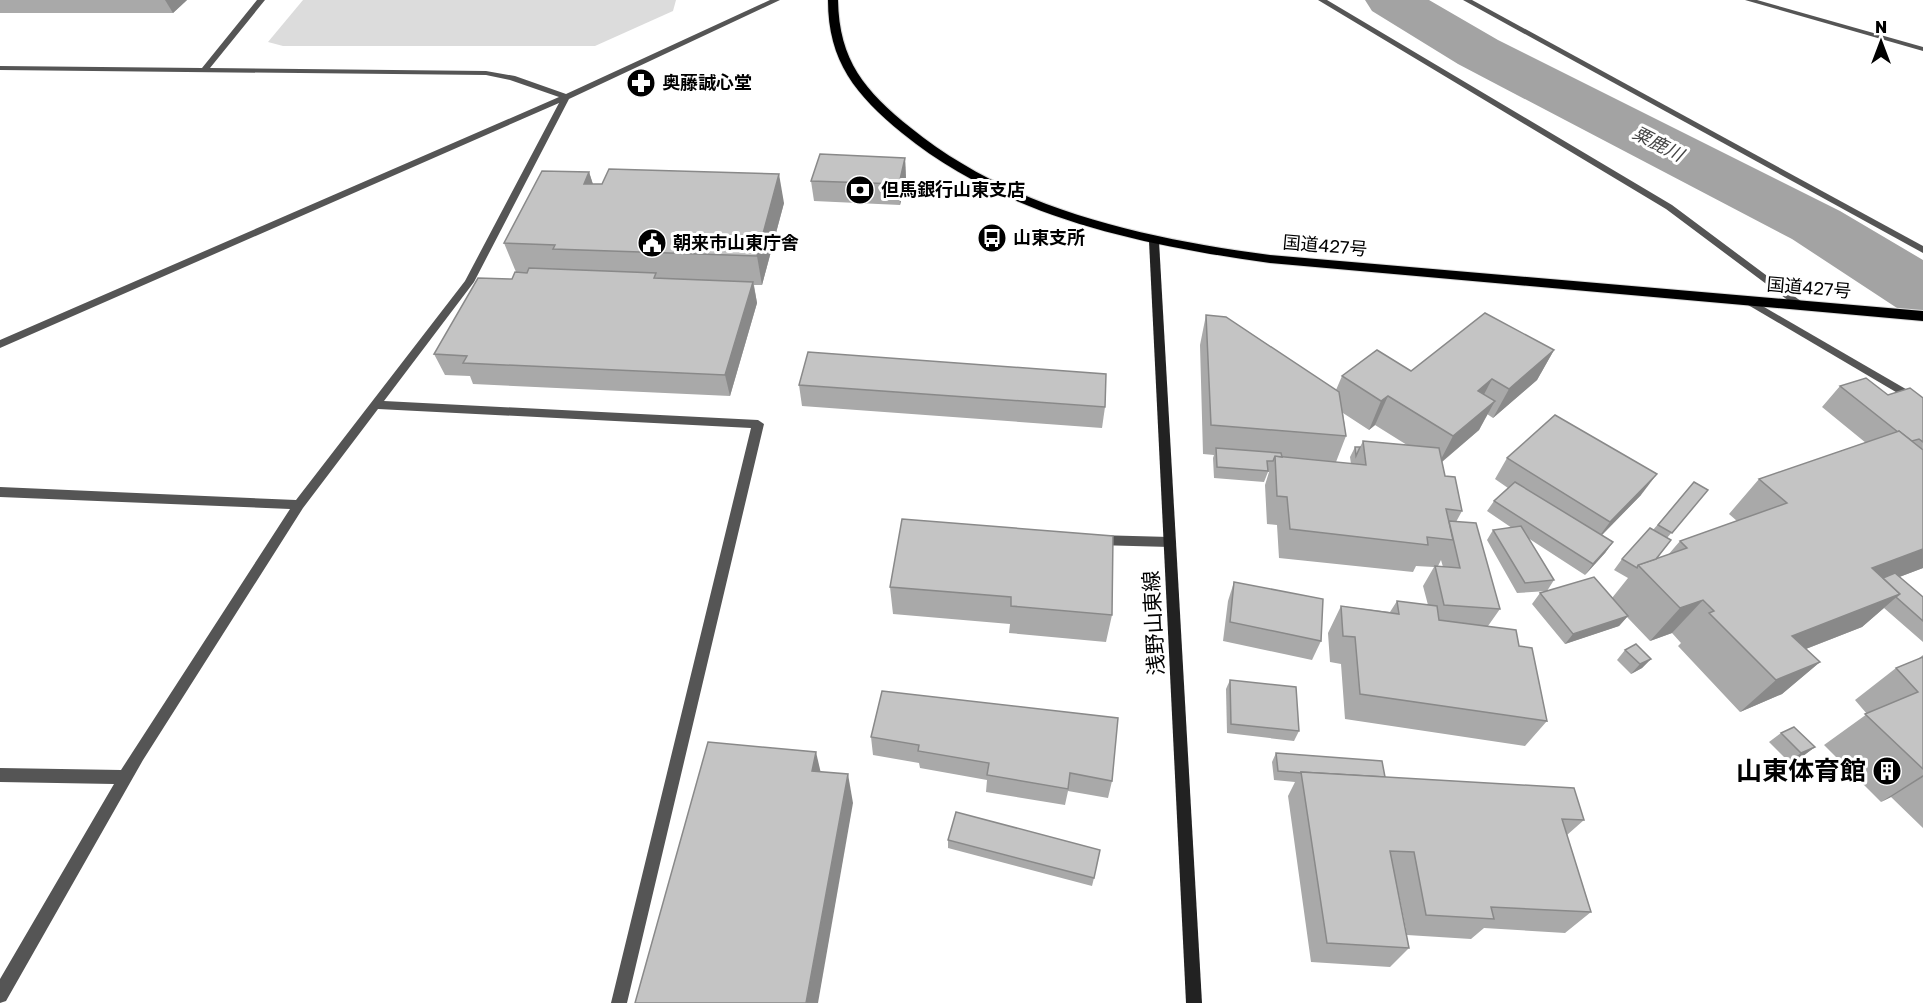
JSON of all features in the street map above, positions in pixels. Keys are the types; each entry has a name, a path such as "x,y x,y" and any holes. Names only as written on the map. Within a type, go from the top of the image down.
{"highway":[{"name":"国道427号","path":"833,0 833,20 841,55 864,91 901,128 954,165 1019,197 1092,224 1154,241 1224,254 1923,316"}],"main road":[{"name":"浅野山東線","path":"1154,241 1194,1003"}],"street":[{"path":"204,70 261,0"},
{"path":"0,344 566,97 776,0"},
{"path":"1322,0 1670,207 1801,305"},
{"path":"1467,0 1923,250"},
{"path":"1749,0 1923,49"},
{"path":"0,68 486,74 512,78 566,97"},
{"path":"0,995 125,777 299,504 469,282 566,97"},
{"path":"1747,300 1923,404"},
{"path":"375,405 758,424 619,1003"},
{"path":"0,492 299,504"},
{"path":"1088,539 1170,542"},
{"path":"0,775 125,777"}],"shaded area":[{"path":"303,0 676,0 673,11 595,46 283,46 268,42"}],"building":[{"path":"820,154 905,158 899,184 811,181"},
{"path":"609,169 779,174 757,256 553,249 555,245 504,243 542,171 589,172 584,184 602,184"},
{"path":"529,268 656,273 654,278 753,282 725,375 463,363 467,356 434,354 478,278 512,279 515,272 527,273"},
{"path":"1485,313 1554,350 1509,389 1492,379 1478,391 1495,401 1453,436 1388,396 1381,401 1342,376 1377,350 1411,371"},
{"path":"1206,315 1226,317 1339,392 1346,436 1211,425"},
{"path":"808,352 1106,374 1105,407 799,385"},
{"path":"1866,378 1888,395 1910,388 1923,398 1923,442 1919,439 1912,441 1898,432 1840,386"},
{"path":"1555,415 1657,474 1610,522 1507,458"},
{"path":"1899,431 1923,450 1923,549 1872,568 1900,594 1792,636 1820,662 1776,680 1709,613 1714,611 1703,600 1680,608 1638,565 1687,548 1680,541 1787,503 1759,479"},
{"path":"1363,441 1439,448 1445,476 1455,477 1462,511 1446,509 1453,540 1427,537 1428,545 1290,529 1287,497 1277,496 1275,456 1366,465"},
{"path":"1216,448 1281,453 1282,457 1275,456 1273,461 1267,461 1268,471 1217,467"},
{"path":"1515,482 1613,542 1593,564 1494,501"},
{"path":"1694,482 1708,490 1672,533 1658,525"},
{"path":"902,519 1113,536 1112,615 1011,606 1011,597 890,587"},
{"path":"1449,521 1476,523 1500,609 1444,605 1435,566 1460,568"},
{"path":"1521,526 1554,580 1525,583 1493,530"},
{"path":"1650,528 1671,540 1656,559 1638,565 1637,568 1622,559"},
{"path":"1895,573 1923,597 1923,621 1896,597 1900,594 1883,578"},
{"path":"1594,577 1628,616 1573,634 1540,593"},
{"path":"1234,582 1323,599 1321,641 1230,622"},
{"path":"1397,601 1437,606 1439,620 1516,630 1519,646 1532,648 1547,721 1360,694 1355,637 1343,636 1341,606 1399,614"},
{"path":"1636,644 1651,659 1640,664 1625,650"},
{"path":"1923,657 1923,769 1865,714 1918,692 1896,668"},
{"path":"1230,680 1296,687 1299,731 1231,724"},
{"path":"882,691 1118,718 1112,781 1070,773 1068,789 987,775 989,763 918,751 919,745 871,737"},
{"path":"1794,727 1815,747 1801,753 1781,733"},
{"path":"708,742 816,752 812,771 848,774 806,1003 635,1003"},
{"path":"1276,753 1382,761 1385,777 1278,771"},
{"path":"1301,772 1574,788 1584,820 1562,819 1591,912 1491,907 1494,919 1426,915 1414,852 1390,851 1409,948 1327,943"},
{"path":"956,812 1100,850 1094,878 948,840"}],"waterway":[{"name":"粟鹿川","path":"1391,0 1478,52 1816,225 1923,292"}],"place":[{"name":"奥藤誠心堂","path":"641,83"},
{"name":"但馬銀行山東支店","path":"860,190"},
{"name":"山東支所","path":"992,238"},
{"name":"朝来市山東庁舎","path":"652,243"},
{"name":"山東体育館","path":"1887,771"}]}
